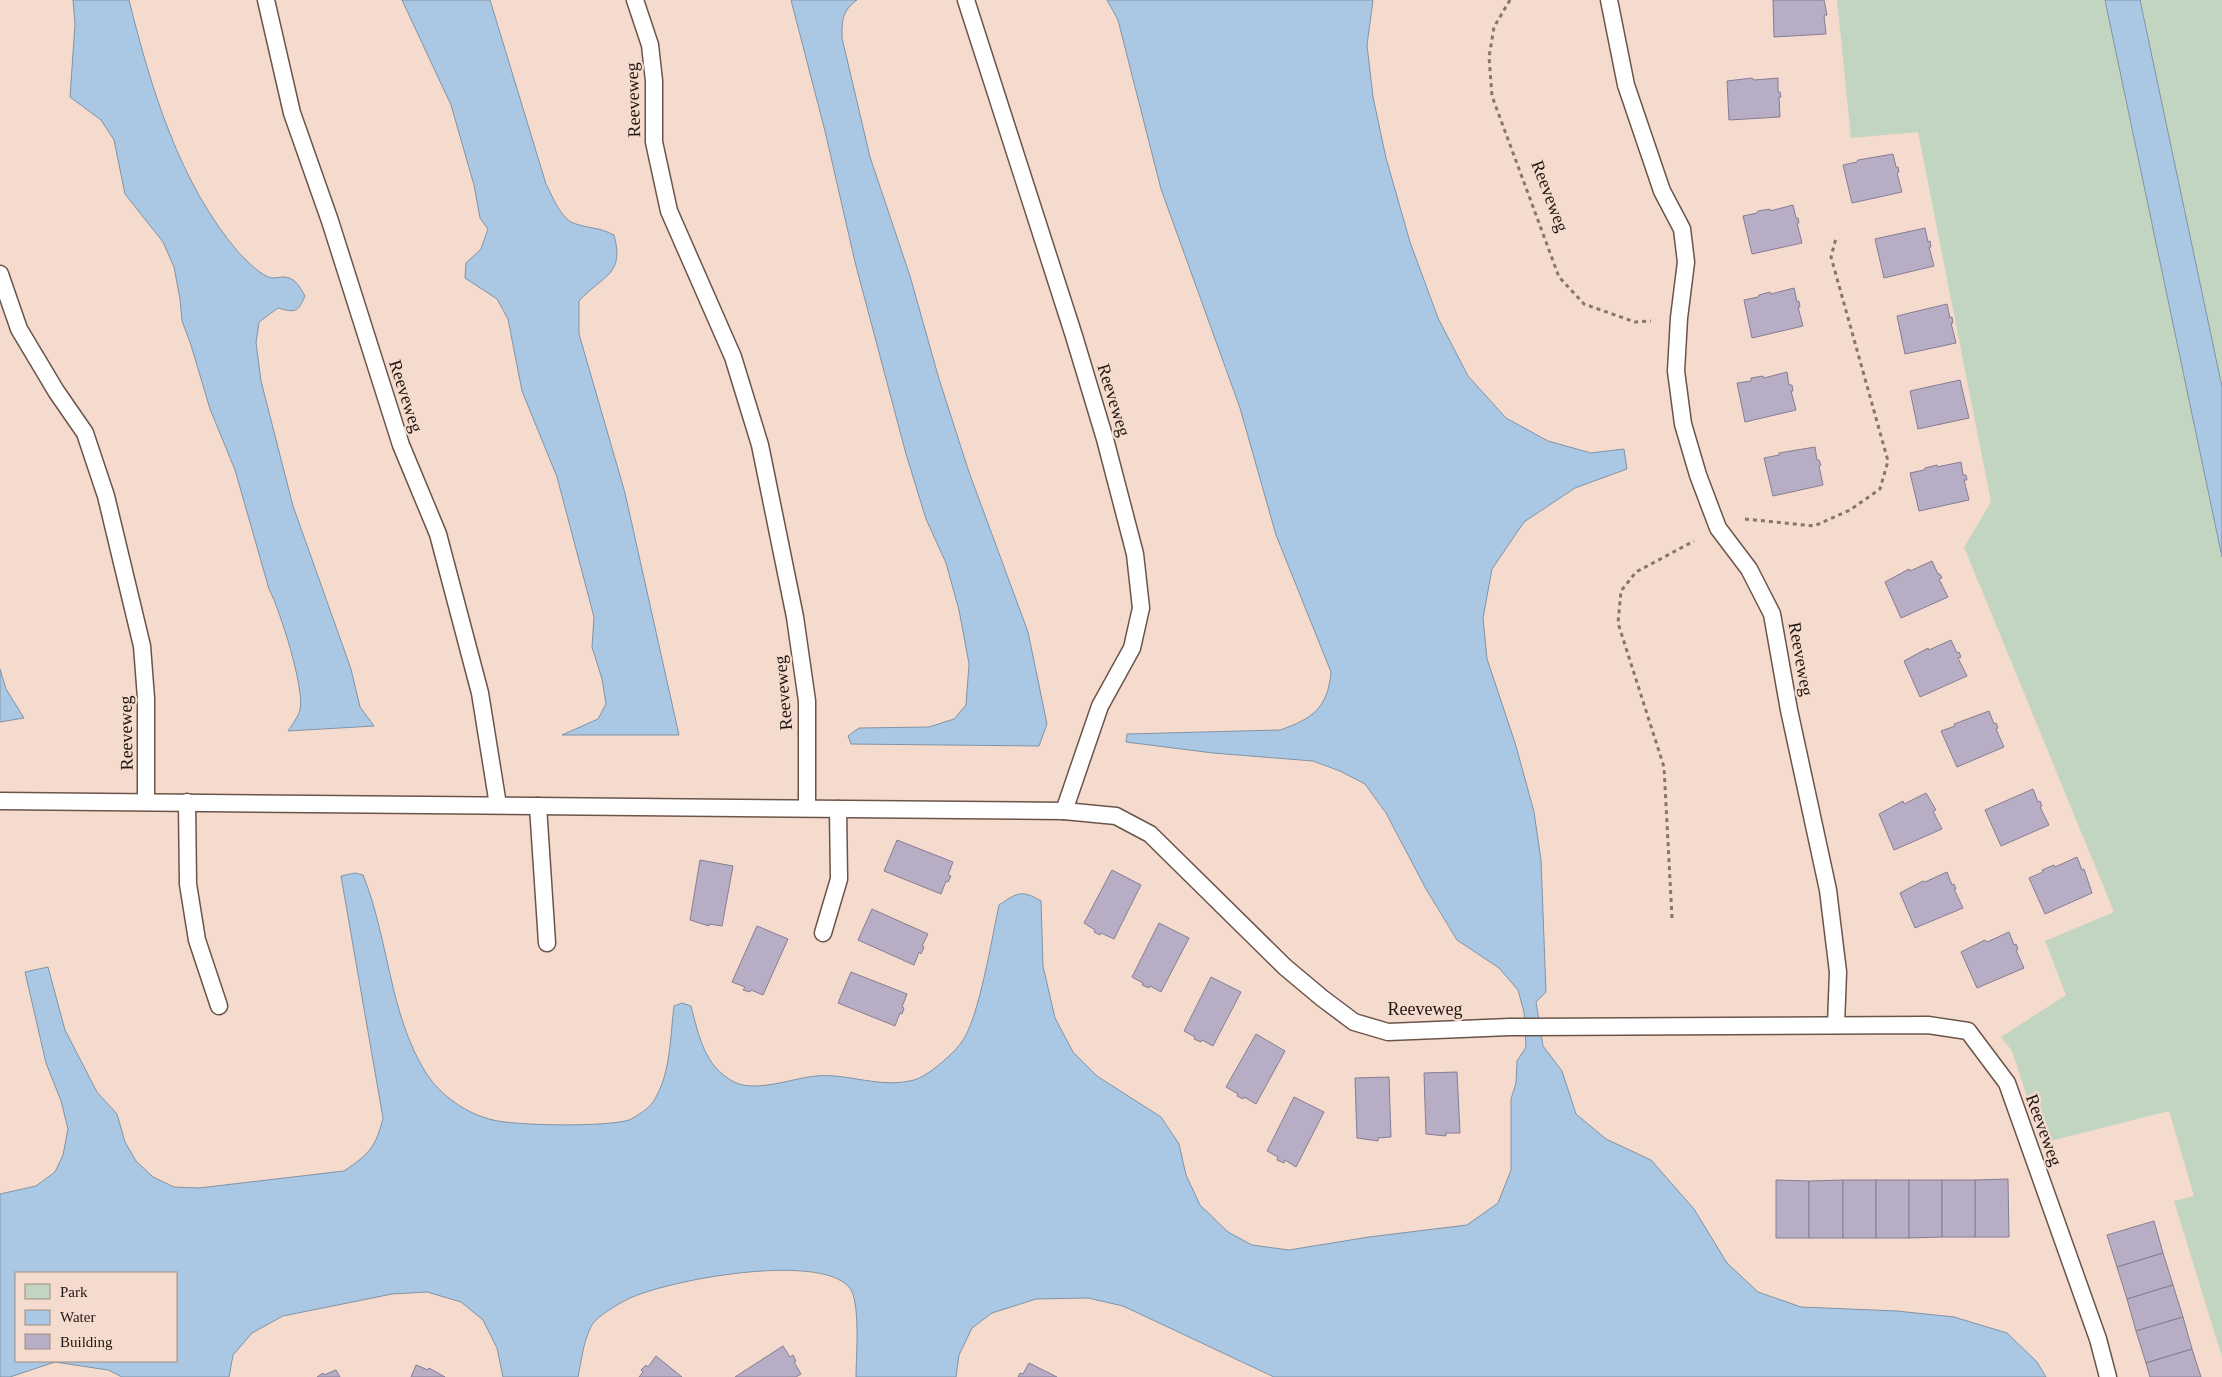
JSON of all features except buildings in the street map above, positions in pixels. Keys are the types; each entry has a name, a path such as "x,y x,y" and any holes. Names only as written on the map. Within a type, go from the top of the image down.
{"lane":[{"name":"Reeveweg","path":"266,0 292,113 330,221 401,445 438,534 480,693 498,805"},
{"name":"Reeveweg","path":"635,0 650,45 654,81 654,142 669,211 733,357 760,445 795,617 807,702 807,808"},
{"name":"Reeveweg","path":"966,0 1077,346 1105,439 1135,554 1140,608 1132,648 1100,706 1064,811"},
{"name":"Reeveweg","path":"1609,0 1626,84 1662,191 1682,229 1686,262 1679,318 1676,371 1683,424 1698,475 1718,528 1749,569 1772,614 1789,710 1828,890 1838,972 1836,1025"},
{"name":"Reeveweg","path":"0,274 19,329 56,391 85,432 106,496 142,646 146,698 146,802"},
{"name":"Reeveweg","path":"0,801 1064,811 1116,816 1150,834 1285,967 1354,1022 1388,1032 1510,1027 1836,1025 1928,1025 1968,1031 2007,1083 2098,1339 2108,1377"},
{"path":"187,802 188,884 195,931 219,1006"},
{"path":"538,806 547,943"},
{"path":"823,932 839,879 838,809"}],"path":[{"name":"Reeveweg","path":"1510,0 1494,27 1490,57 1492,96 1559,277 1584,304 1635,322 1679,318"}],"green space":[{"path":"1837,0 2105,0 2222,557 2222,1357 2174,1201 2194,1196 2169,1111 2042,1143 2012,1051 2001,1037 2066,995 2045,941 2114,912 1964,547 1991,502 1918,132 1851,138"},
{"path":"2140,0 2222,0 2222,387"}],"water":[{"path":"73,0 129,0 158,100 184,165 200,196 218,226 250,264 268,277 287,277 291,279 297,283 305,296 296,310 278,308 259,322 256,343 261,381 293,506 351,669 360,707 374,726 288,731 300,710 301,700 295,668 285,631 269,589 235,470 210,409 182,321 174,267 163,242 125,194 114,140 101,120 70,97 75,24"},
{"path":"402,0 490,0 546,184 562,213 571,222 614,235 617,259 614,267 604,279 579,301 579,334 625,493 679,735 562,735 598,719 606,704 602,679 592,647 594,617 557,477 522,391 508,319 497,299 465,278 466,263 481,249 488,229 480,218 474,185 451,105"},
{"path":"791,0 857,0 848,8 844,16 842,38 870,157 910,276 939,379 969,472 1028,632 1047,724 1039,746 851,744 848,736 859,728 929,727 954,719 966,705 969,664 959,610 946,563 926,519 906,454 855,262 825,131"},
{"path":"1107,0 1373,0 1367,45 1373,97 1386,158 1410,242 1438,318 1468,376 1506,418 1548,441 1591,453 1624,449 1627,469 1575,488 1524,522 1492,569 1483,618 1487,659 1516,746 1534,812 1541,860 1546,992 1536,1002 1543,1046 1562,1071 1576,1114 1606,1139 1651,1160 1694,1209 1727,1263 1758,1292 1801,1307 1897,1311 1954,1317 2007,1333 2037,1362 2046,1377 1274,1377 1123,1306 1088,1298 1036,1299 992,1313 972,1328 959,1355 956,1377 856,1377 856,1316 853,1294 849,1287 832,1277 807,1271 776,1270 741,1273 675,1284 624,1301 603,1314 592,1325 584,1347 578,1377 503,1377 497,1348 483,1320 461,1302 427,1292 392,1294 283,1316 252,1333 233,1355 229,1377 122,1377 108,1370 55,1362 10,1377 0,1377 0,1194 36,1186 55,1172 63,1155 68,1129 61,1101 46,1063 25,972 48,967 65,1030 97,1092 117,1114 125,1142 136,1161 153,1177 174,1187 199,1188 344,1171 360,1160 370,1149 383,1118 341,876 355,873 363,875 372,899 404,1026 426,1073 439,1089 455,1103 464,1109 493,1120 521,1124 562,1125 602,1124 629,1120 635,1117 653,1102 659,1091 669,1056 674,1006 682,1003 691,1006 700,1039 709,1059 724,1075 734,1082 743,1085 775,1084 816,1076 889,1083 920,1078 933,1070 952,1053 968,1032 979,998 999,905 1015,895 1024,894 1041,901 1043,966 1055,1018 1073,1052 1097,1076 1161,1117 1179,1144 1186,1175 1200,1205 1228,1232 1252,1245 1289,1250 1369,1237 1467,1225 1498,1203 1511,1170 1511,1099 1516,1083 1517,1061 1526,1047 1524,1012 1518,990 1499,968 1457,940 1426,889 1386,813 1365,784 1340,771 1313,761 1213,753 1126,742 1127,734 1280,730 1301,721 1316,710 1326,695 1331,672 1276,535 1240,408 1161,189 1118,20"},
{"path":"2105,0 2140,0 2222,387 2222,557"},
{"path":"0,669 6,689 24,718 0,722"}]}
